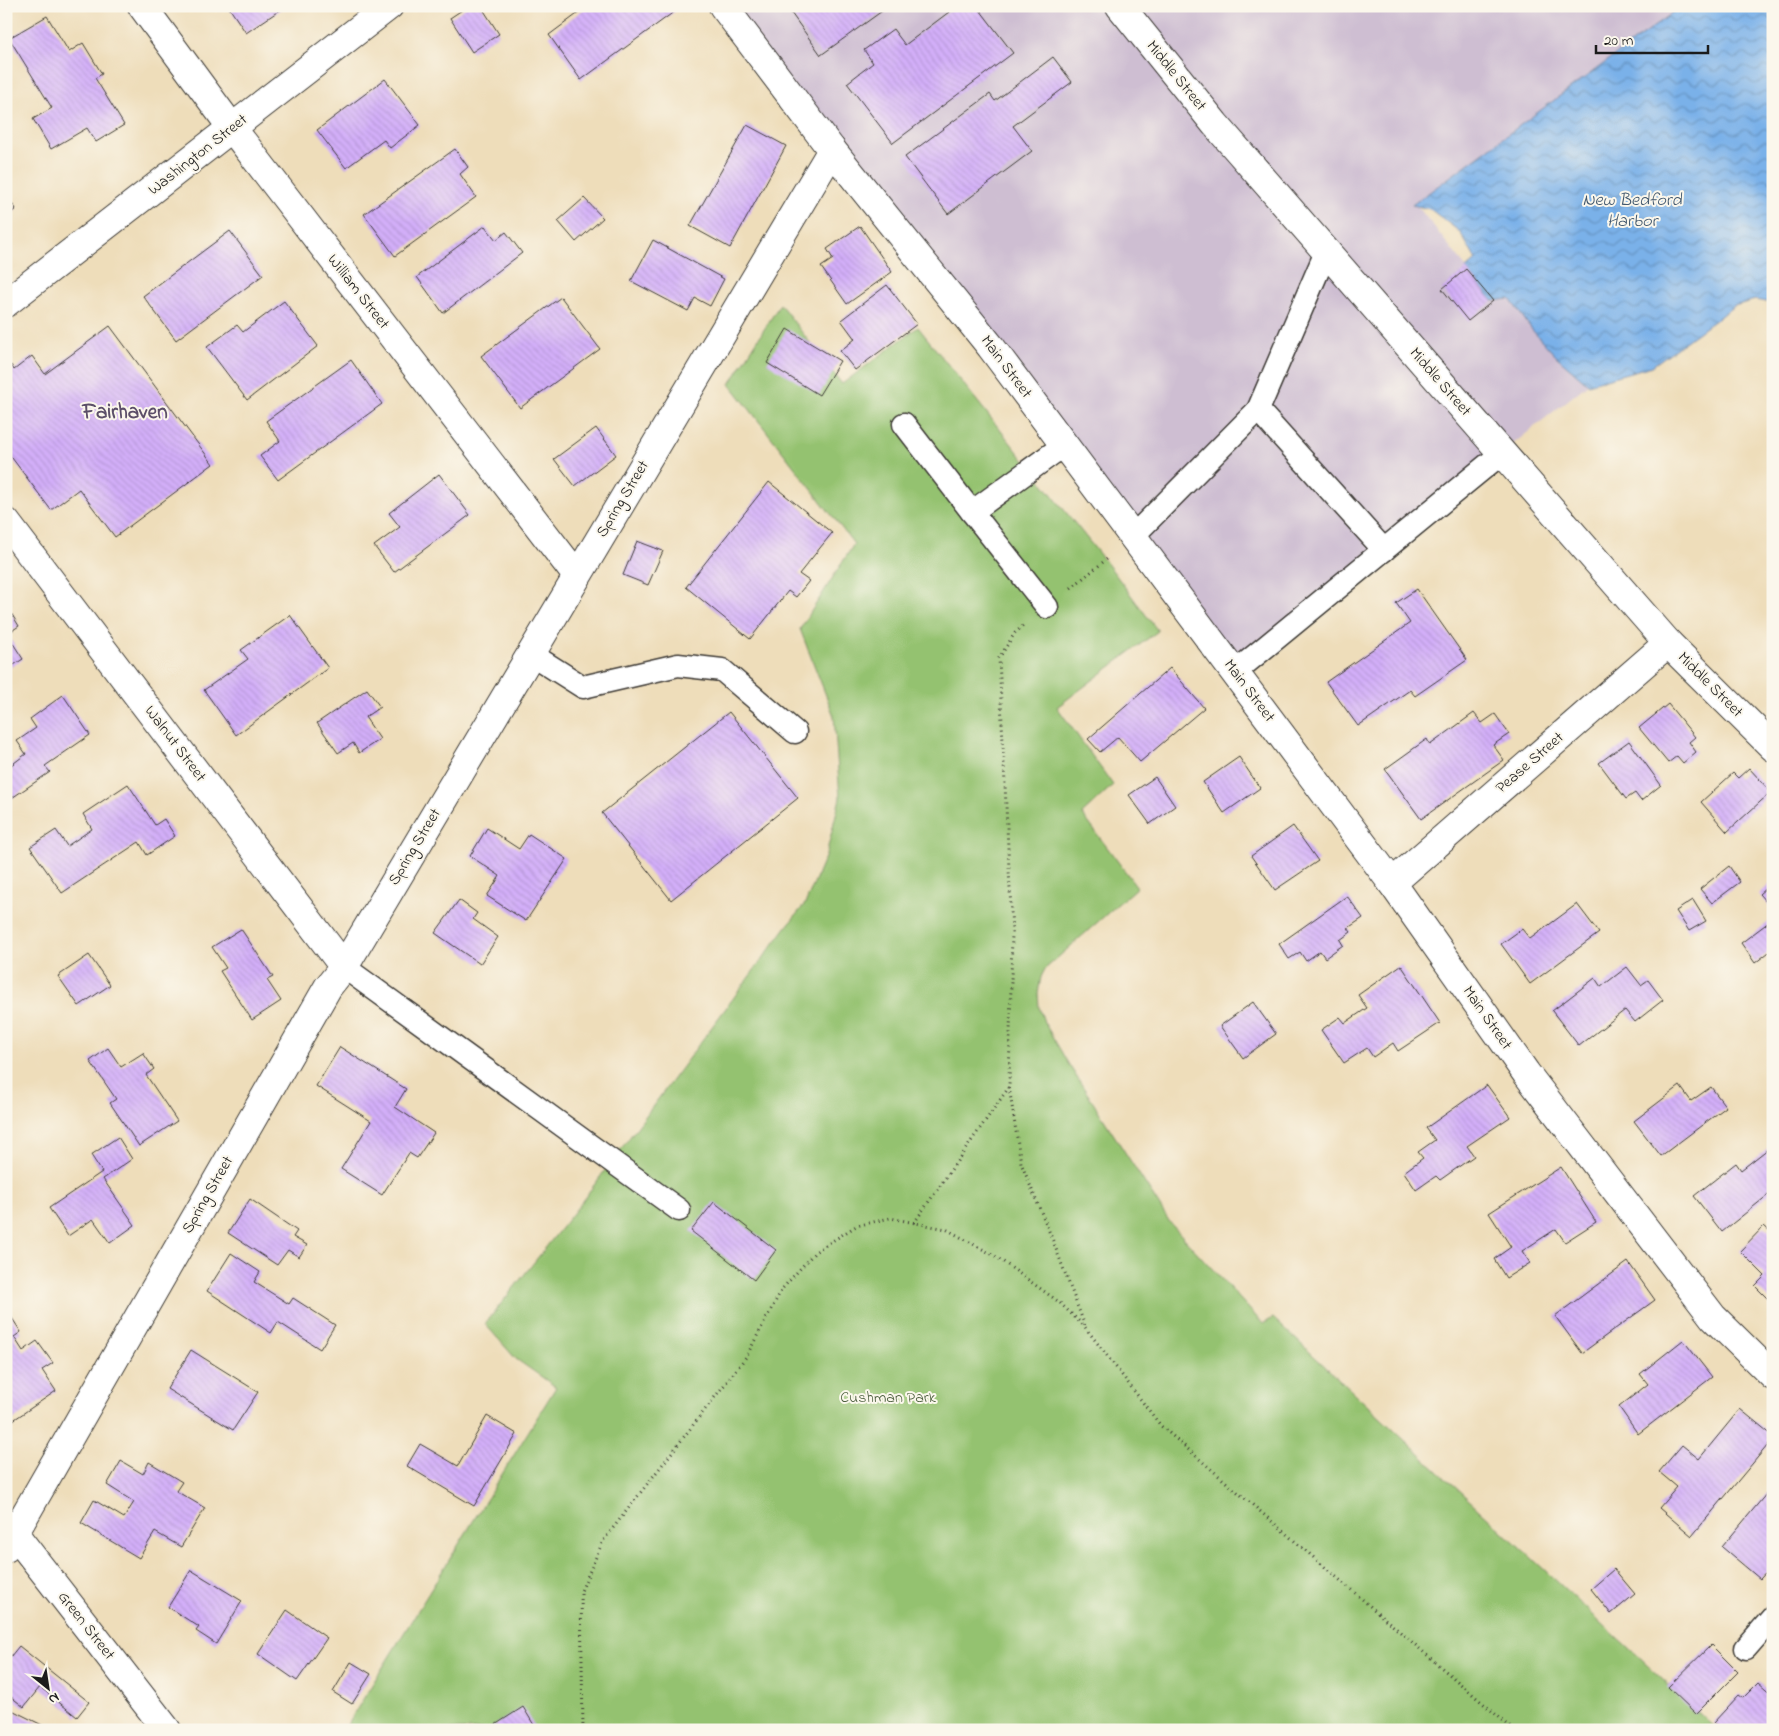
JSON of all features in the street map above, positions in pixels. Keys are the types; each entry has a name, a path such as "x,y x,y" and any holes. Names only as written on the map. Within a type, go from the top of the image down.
{"street":[{"name":"William Street","path":"142,6 232,128 577,576"},
{"name":"Washington Street","path":"6,304 389,6"},
{"name":"Main Street","path":"723,6 832,150 991,347 1134,536 1392,883 1526,1073 1713,1317 1773,1376"},
{"name":"Middle Street","path":"1120,6 1215,124 1668,644 1773,747"},
{"name":"Spring Street","path":"9,1534 328,987 344,967 832,150"},
{"name":"Walnut Street","path":"6,522 344,967"},
{"name":"Pease Street","path":"1392,883 1668,644"},
{"name":"Green Street","path":"9,1534 167,1730"}],"lane":[{"path":"1134,536 1258,410 1326,252"},
{"path":"1258,410 1384,550"},
{"path":"904,424 1046,607"},
{"path":"972,512 1064,444"},
{"path":"1235,672 1502,453"},
{"path":"531,654 583,687 678,665 722,670 795,732"},
{"path":"344,967 679,1210"},
{"path":"1746,1648 1773,1617"}],"path":[{"path":"1085,1326 1021,1163 1009,1087 1012,932 999,658 1015,633 1134,536"},
{"path":"914,1223 1009,1087"},
{"path":"583,1730 581,1591 603,1541 746,1358 782,1289 815,1252 856,1226 890,1218 946,1229 995,1256 1058,1302 1085,1326 1161,1426 1514,1730"}],"shaded area":[{"path":"723,6 1682,6 1509,134 1418,207 1493,301 1510,299 1533,331 1556,356 1588,384 1235,672"}],"green space":[{"name":"Cushman Park","path":"780,304 842,384 918,327 1109,566 1158,631 1057,707 1113,785 1082,814 1137,887 1045,969 1041,977 1038,993 1039,1007 1044,1022 1069,1065 1171,1224 1263,1324 1273,1318 1717,1730 344,1730 556,1387 516,1359 485,1324 574,1212 805,904 826,855 840,798 834,716 800,629 854,544 730,384"}],"water":[{"name":"New Bedford Harbor","path":"1682,6 1773,6 1773,303 1755,300 1734,306 1652,366 1588,384 1556,356 1533,331 1510,299 1493,301 1466,269 1476,260 1460,232 1430,209 1412,205"}],"building":[{"path":"228,6 286,6 246,33"},
{"path":"468,6 481,6 499,34 472,52 450,18"},
{"path":"588,6 682,6 581,80 549,35"},
{"path":"786,6 889,6 821,55"},
{"path":"957,6 977,6 1013,53 893,143 847,83 873,63 864,50 893,29 905,45"},
{"path":"47,16 69,52 83,43 102,74 95,78 124,125 96,142 87,128 51,149 33,119 52,108 9,38"},
{"path":"1053,57 1072,82 1013,126 1032,151 948,214 905,157 990,94 995,101"},
{"path":"385,79 420,125 390,148 384,140 346,168 317,130"},
{"path":"747,125 786,146 730,248 690,226"},
{"path":"455,149 468,167 460,174 476,197 395,256 364,214"},
{"path":"6,196 16,209 6,217"},
{"path":"584,198 603,218 576,242 558,221"},
{"path":"485,226 496,240 506,232 522,253 443,313 417,277"},
{"path":"860,226 892,272 847,304 821,267 833,259 827,249"},
{"path":"230,231 263,275 176,340 143,296"},
{"path":"653,240 724,279 710,306 695,298 688,311 631,281"},
{"path":"1466,269 1493,301 1468,321 1442,289"},
{"path":"887,285 917,324 855,370 840,351 855,339 841,320"},
{"path":"561,297 600,349 520,408 481,356"},
{"path":"284,301 318,346 247,400 207,347 237,325 243,332"},
{"path":"110,326 213,464 115,537 79,489 51,510 6,450 6,368 11,365 14,370 32,356 45,374"},
{"path":"787,329 840,361 819,395 767,363"},
{"path":"351,360 382,404 278,480 260,456 280,441 266,421"},
{"path":"596,428 616,455 575,486 554,459"},
{"path":"439,474 470,515 394,572 374,546 400,527 389,513"},
{"path":"769,482 832,533 799,574 809,581 796,597 788,591 750,639 686,587"},
{"path":"637,541 663,551 648,585 623,575"},
{"path":"1417,589 1467,660 1415,696 1410,690 1358,726 1326,682 1410,623 1396,603"},
{"path":"11,613 19,626 7,634 23,659 6,670 6,616"},
{"path":"290,615 328,668 236,735 204,690 248,659 241,650"},
{"path":"1170,668 1204,708 1140,762 1118,737 1100,752 1088,739"},
{"path":"367,689 380,707 365,717 380,739 359,753 353,743 338,753 317,723"},
{"path":"63,695 90,735 45,766 50,772 6,802 6,769 26,754 17,741 36,728 30,719"},
{"path":"1668,704 1695,737 1689,742 1696,752 1683,763 1677,756 1668,763 1639,728"},
{"path":"729,712 798,798 671,900 602,813"},
{"path":"1474,713 1482,723 1495,714 1509,734 1493,745 1504,760 1421,819 1385,769 1427,739 1430,745"},
{"path":"1629,741 1661,785 1641,801 1635,793 1626,799 1599,763"},
{"path":"1239,757 1260,788 1224,813 1203,782"},
{"path":"1749,768 1771,792 1727,832 1701,802 1733,773 1738,778"},
{"path":"1155,777 1175,806 1150,824 1129,795"},
{"path":"128,784 155,825 164,819 175,836 147,855 139,842 62,893 30,847 56,830 67,846 92,829 83,814"},
{"path":"1293,826 1318,861 1275,890 1251,856"},
{"path":"487,828 519,849 529,834 567,859 526,921 487,896 500,876 470,856"},
{"path":"1729,866 1740,882 1712,903 1700,889"},
{"path":"1773,882 1773,910 1759,894"},
{"path":"1347,896 1363,918 1348,928 1351,932 1340,940 1343,945 1325,958 1320,951 1306,961 1300,952 1289,959 1279,944"},
{"path":"459,900 477,913 473,919 498,937 480,964 435,933"},
{"path":"1693,900 1706,921 1689,931 1676,911"},
{"path":"1577,904 1599,933 1530,984 1501,944 1522,929 1530,939"},
{"path":"1773,919 1773,949 1755,963 1741,943"},
{"path":"241,929 273,977 267,980 281,1001 252,1020 220,971 226,968 212,947"},
{"path":"89,955 110,985 79,1006 58,976"},
{"path":"1401,965 1440,1023 1398,1051 1393,1043 1373,1057 1367,1048 1344,1063 1321,1030 1340,1017 1345,1023 1367,1008 1358,995"},
{"path":"1627,967 1641,985 1648,980 1663,1000 1635,1022 1625,1010 1579,1046 1552,1011 1595,978 1601,987"},
{"path":"1253,1002 1276,1034 1243,1058 1220,1026"},
{"path":"340,1047 406,1089 395,1107 434,1133 417,1158 409,1153 382,1195 341,1169 371,1121 316,1086"},
{"path":"108,1048 121,1067 143,1053 154,1069 146,1075 177,1121 139,1146 110,1103 116,1099 90,1061"},
{"path":"1487,1085 1510,1117 1467,1146 1474,1156 1440,1180 1436,1176 1416,1190 1404,1172 1423,1158 1418,1152 1435,1140 1426,1128"},
{"path":"1680,1086 1691,1101 1711,1087 1726,1107 1661,1156 1634,1121"},
{"path":"118,1137 132,1159 103,1179 135,1225 110,1243 93,1219 68,1236 49,1208 102,1172 91,1155"},
{"path":"1773,1145 1773,1191 1722,1232 1694,1196 1736,1163 1741,1170"},
{"path":"1561,1167 1596,1222 1565,1242 1556,1229 1522,1251 1530,1263 1506,1278 1494,1259 1511,1247 1489,1213"},
{"path":"250,1199 297,1231 293,1237 307,1245 299,1257 288,1250 277,1265 228,1233"},
{"path":"714,1202 776,1250 754,1280 691,1231"},
{"path":"1764,1226 1773,1234 1773,1304 1755,1286 1765,1276 1740,1251"},
{"path":"231,1253 260,1272 254,1282 289,1304 293,1298 335,1325 320,1349 278,1322 271,1333 207,1291"},
{"path":"1628,1262 1655,1300 1582,1353 1555,1316"},
{"path":"10,1315 21,1332 14,1337 23,1351 37,1341 53,1363 42,1370 56,1391 9,1423 6,1419 6,1318"},
{"path":"1683,1340 1712,1377 1638,1434 1619,1407 1648,1384 1640,1374"},
{"path":"191,1350 258,1392 233,1430 167,1389"},
{"path":"1740,1409 1773,1436 1773,1439 1692,1536 1659,1508 1677,1487 1659,1472 1682,1445 1699,1459"},
{"path":"487,1416 517,1434 474,1506 407,1466 420,1444 458,1466"},
{"path":"121,1461 143,1474 149,1462 182,1482 176,1491 205,1508 181,1547 155,1532 139,1558 81,1523 94,1500 124,1518 134,1502 107,1485"},
{"path":"1767,1493 1773,1498 1773,1565 1760,1579 1722,1547"},
{"path":"1614,1569 1635,1594 1611,1614 1591,1589"},
{"path":"191,1570 242,1601 216,1644 196,1631 199,1627 168,1607"},
{"path":"287,1610 327,1638 297,1681 258,1654"},
{"path":"1711,1645 1738,1672 1696,1714 1668,1687"},
{"path":"19,1646 89,1702 77,1717 40,1687 24,1707 6,1693 6,1662"},
{"path":"351,1662 371,1674 352,1704 333,1692"},
{"path":"1758,1683 1773,1696 1773,1726 1769,1730 1721,1730 1713,1723 1739,1695 1743,1698"},
{"path":"6,1707 52,1730 6,1730"},
{"path":"523,1707 537,1730 487,1730"}],"district":[{"name":"Fairhaven","path":"125,413"}]}
